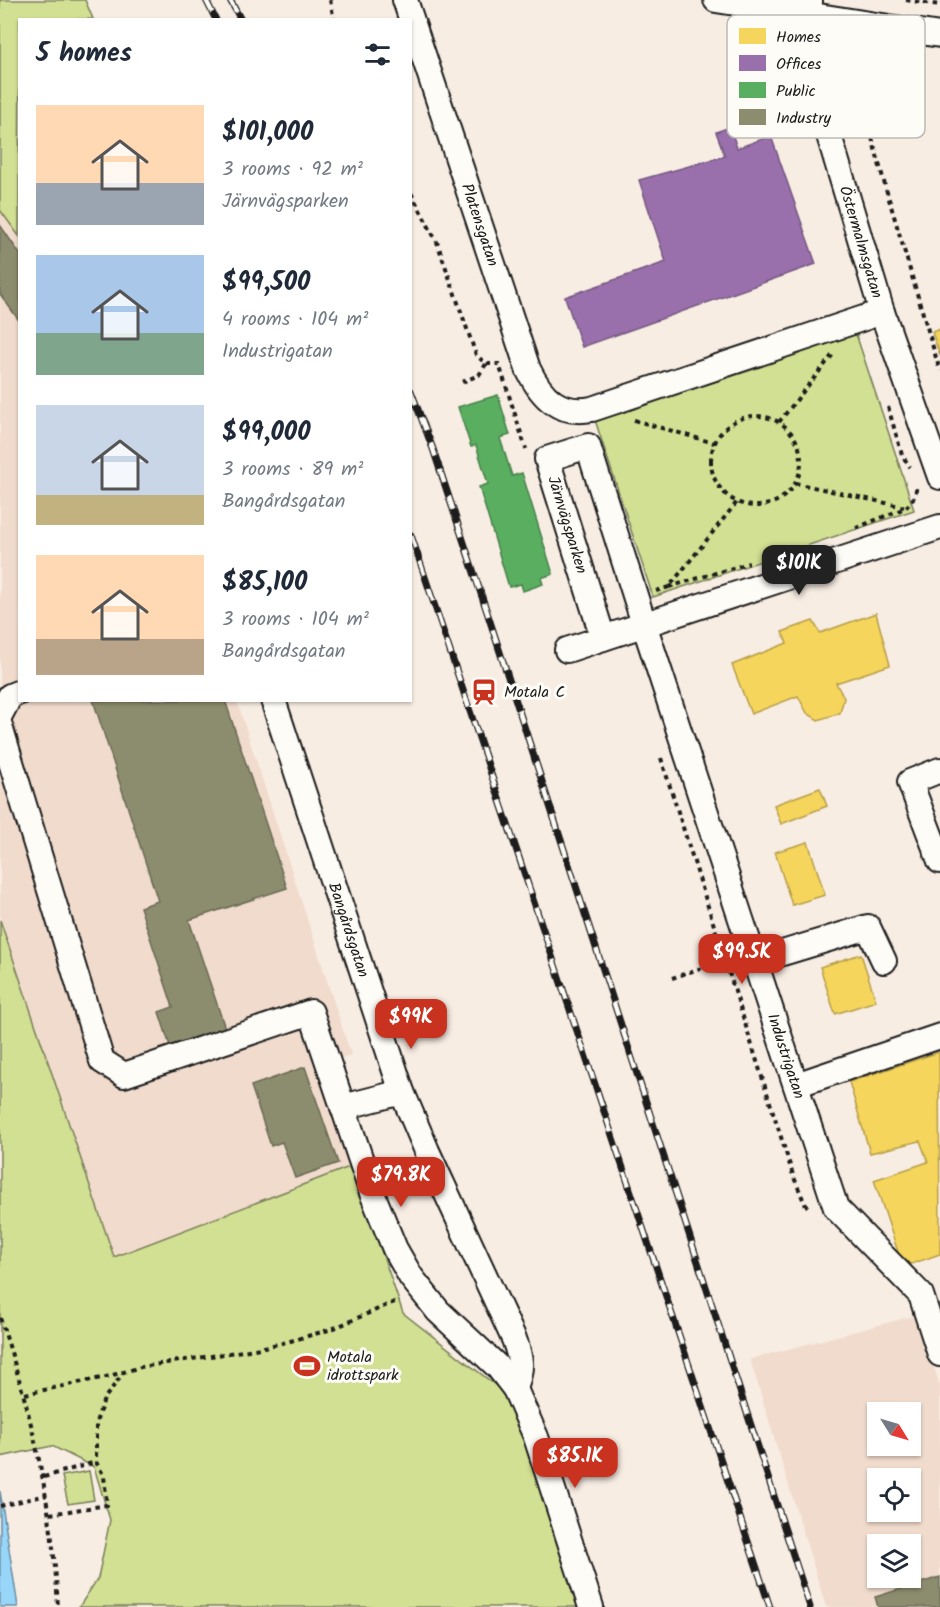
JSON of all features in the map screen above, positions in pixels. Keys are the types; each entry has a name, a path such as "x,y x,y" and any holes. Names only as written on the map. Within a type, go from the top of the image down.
{"street":[{"name":"Platensgatan","path":"405,0 411,18"},
{"path":"716,0 810,4 832,15"},
{"name":"Platensgatan","path":"412,21 531,376 544,394 563,409 578,412 592,409 882,312"},
{"path":"925,33 940,35"},
{"name":"Östermalmsgatan","path":"830,138 882,312 940,477"},
{"name":"Järnvägsparken","path":"603,638 548,459 588,446 645,624"},
{"path":"567,650 940,527"},
{"name":"Industrigatan","path":"645,624 836,1208 931,1292 940,1354"},
{"path":"0,715 10,696 18,693"},
{"name":"Bangårdsgatan","path":"274,702 402,1092 514,1339 521,1359 521,1371 515,1389"},
{"path":"0,726 102,1062 124,1075 311,1012 372,1192 395,1249 411,1277 438,1311 498,1367 515,1389 536,1437 591,1607"},
{"path":"940,770 910,782 940,861"},
{"path":"756,961 868,927 884,961"},
{"path":"796,1085 940,1036"},
{"path":"343,1107 402,1092"}],"path":[{"path":"330,0 333,18"},
{"path":"906,0 940,5"},
{"path":"872,138 940,371"},
{"path":"412,195 437,242 476,356 486,364 499,364 530,461 548,459"},
{"path":"779,422 839,348"},
{"path":"462,382 479,375 486,364"},
{"path":"886,401 902,454 912,471"},
{"path":"749,416 765,417 779,422 788,429 800,449 799,472 795,483 784,496 770,504 753,506 737,502 727,496 713,478 711,454 714,443 722,430 735,421 749,416"},
{"path":"854,528 905,508 911,503 916,493 915,480"},
{"path":"795,483 905,508"},
{"path":"669,587 737,502"},
{"path":"637,598 759,560"},
{"path":"672,978 725,960"},
{"path":"25,1394 170,1362 287,1342 350,1322 422,1290"},
{"path":"0,1318 25,1394 44,1478 55,1556 58,1607"},
{"path":"50,1514 107,1505 104,1476 96,1462 95,1441 99,1410 104,1399 124,1372"},
{"path":"44,1478 96,1462"},
{"path":"0,1506 47,1495"}],"shaded area":[{"path":"0,210 18,233 18,702 237,702 351,1055 320,1065 352,1166 114,1257 0,920"},
{"path":"917,1315 940,1386 940,1607 826,1607 750,1359"}],"green space":[{"path":"0,0 85,0 93,18 18,18 18,235 0,210"},
{"path":"856,334 914,510 653,597 595,420"},
{"name":"Motala idrottspark","path":"0,920 114,1257 352,1166 403,1313 540,1420 593,1607 79,1607 98,1578 110,1520 94,1467 52,1446 0,1457"},
{"path":"89,1471 94,1500 68,1504 62,1476"}],"water":[{"path":"0,1491 18,1607 0,1607"}],"building: Homes":[{"path":"940,329 940,356 932,332"},
{"path":"876,613 890,665 836,683 844,698 840,713 818,720 807,713 798,696 751,714 732,665 787,643 782,632 813,621 820,633"},
{"path":"820,788 827,806 781,824 774,805"},
{"path":"808,842 825,895 792,905 775,852"},
{"path":"861,954 876,1001 835,1014 820,967"},
{"path":"939,1052 940,1254 903,1267 874,1180 928,1162 920,1141 870,1153 849,1082"}],"building: Offices":[{"path":"727,128 727,138 734,138 737,148 772,138 816,264 582,347 565,297 666,262 639,180 725,156 716,132"}],"building: Public":[{"path":"498,395 510,435 500,438 512,476 522,473 553,574 541,578 543,584 523,591 521,584 509,587 479,487 488,484 476,445 471,447 458,407"}],"building: Industry":[{"path":"0,225 18,251 18,319 0,294"},
{"path":"94,702 226,702 287,888 189,920 225,1028 170,1046 159,1012 173,1007 140,907 158,901"},
{"path":"305,1067 338,1163 295,1178 282,1142 271,1146 251,1086"},
{"path":"940,1577 940,1607 878,1607 875,1597 904,1588 921,1588 921,1583"}],"railway":[{"path":"206,0 215,18"},
{"path":"230,0 240,18"},
{"path":"412,394 433,449 487,612 810,1607"},
{"path":"412,538 770,1607"}],"place":[{"name":"Motala C","path":"484,692"},
{"name":"Motala idrottspark","path":"307,1366"}]}
